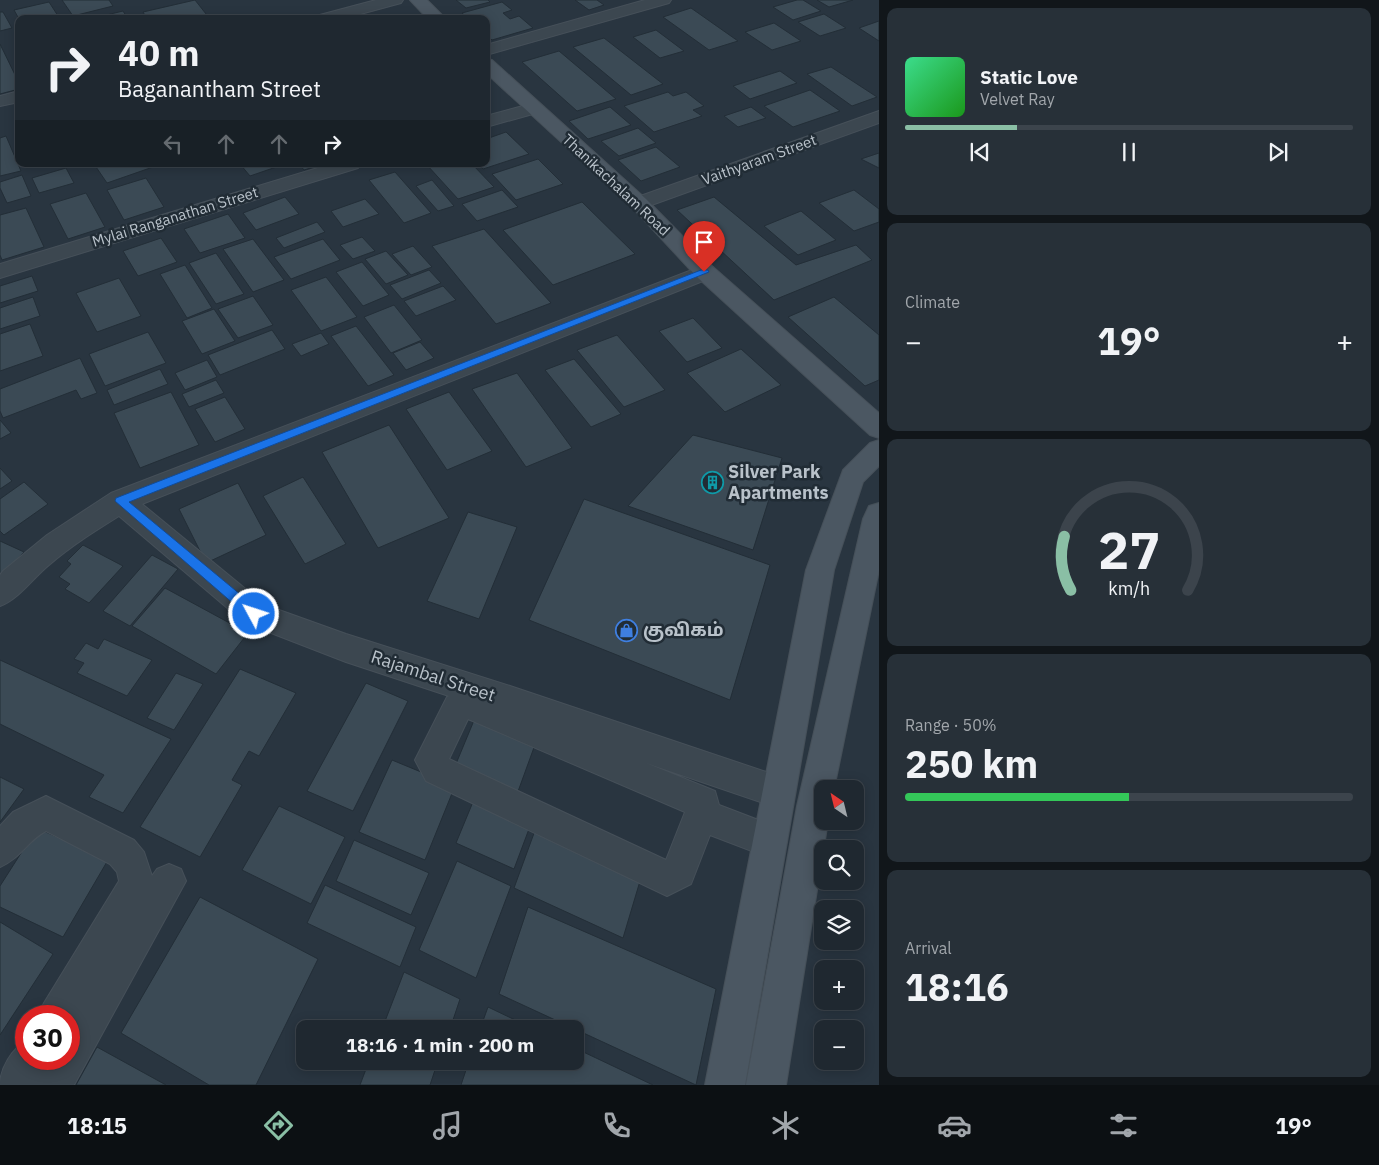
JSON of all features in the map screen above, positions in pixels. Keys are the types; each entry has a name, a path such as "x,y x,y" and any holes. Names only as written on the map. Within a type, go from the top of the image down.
{"main road":[{"path":"418,0 434,15"},
{"name":"Thanikachalam Road","path":"490,68 639,204 704,272 879,428"},
{"path":"725,1085 820,570 852,477 879,450"},
{"path":"766,1085 814,806 874,529 879,514"}],"street":[{"path":"337,15 395,0"},
{"path":"490,49 663,0"},
{"path":"0,101 15,97"},
{"path":"490,121 534,108"},
{"name":"Vaithyaram Street","path":"639,204 879,117"},
{"name":"Mylai Ranganathan Street","path":"0,270 341,167"},
{"path":"0,594 19,572 69,533 120,501 704,272"},
{"name":"Rajambal Street","path":"120,501 254,614 470,696 778,792"},
{"path":"470,696 703,803 702,815 679,872 668,879 437,770 431,760 458,707 470,696"},
{"path":"0,850 25,824 46,813 122,852 132,864 137,884 64,1005"},
{"path":"702,815 770,841"},
{"path":"80,1036 169,880"},
{"path":"16,1085 25,1070"},
{"path":"52,1085 61,1070"}],"building":[{"path":"62,0 109,0 113,6 77,15 72,15"},
{"path":"195,0 207,15 145,15 143,12"},
{"path":"456,0 488,0 490,2 466,8"},
{"path":"575,0 597,0 604,5 589,10"},
{"path":"803,0 821,11 793,20 773,7"},
{"path":"817,0 853,0 829,7"},
{"path":"49,2 57,15 17,15 14,10"},
{"path":"502,2 512,10 503,13 510,19 519,16 533,28 492,40 490,38 490,15 464,15 462,13"},
{"path":"691,8 738,41 709,50 663,17"},
{"path":"123,11 126,15 106,15"},
{"path":"0,12 3,12 12,28 0,31"},
{"path":"824,14 846,28 820,36 798,22"},
{"path":"879,21 879,41 859,28"},
{"path":"774,23 801,41 772,50 745,32"},
{"path":"656,30 684,51 660,58 633,37"},
{"path":"604,38 663,84 631,95 573,47"},
{"path":"0,44 15,75 15,90 0,94"},
{"path":"559,51 616,99 577,111 522,62"},
{"path":"831,67 877,97 852,106 807,74"},
{"path":"780,71 797,83 750,99 733,86"},
{"path":"810,90 840,111 793,127 764,106"},
{"path":"668,92 673,96 686,92 704,106 693,110 702,116 654,132 624,106"},
{"path":"610,107 631,125 588,139 569,121"},
{"path":"751,107 766,118 738,127 724,116"},
{"path":"638,128 656,143 619,156 601,141"},
{"path":"506,132 529,154 490,167 490,138"},
{"path":"6,136 15,157 15,167 19,167 21,171 0,176 0,138"},
{"path":"656,147 680,167 641,181 618,160"},
{"path":"879,153 879,168 861,159"},
{"path":"538,159 563,184 516,200 492,174"},
{"path":"96,167 153,167 107,183"},
{"path":"242,167 276,167 250,176"},
{"path":"302,167 314,167 304,170"},
{"path":"429,167 475,167 494,187 458,199"},
{"path":"66,168 74,183 39,193 32,178"},
{"path":"395,172 431,213 404,223 369,180"},
{"path":"22,175 31,196 7,203 0,188 0,182"},
{"path":"146,178 164,207 124,220 107,190"},
{"path":"432,180 454,206 438,211 416,186"},
{"path":"502,190 518,207 477,221 462,204"},
{"path":"854,190 879,209 879,222 854,231 819,203"},
{"path":"86,193 105,227 68,239 50,204"},
{"path":"285,197 299,214 256,230 243,213"},
{"path":"714,197 796,265 856,245 872,260 774,300 677,210"},
{"path":"365,199 379,214 343,227 331,211"},
{"path":"582,202 635,254 553,285 503,230"},
{"path":"26,208 44,247 2,260 0,255 0,215"},
{"path":"801,211 836,240 798,255 764,226"},
{"path":"228,214 245,238 200,253 184,229"},
{"path":"317,222 325,232 284,248 276,238"},
{"path":"484,229 551,303 496,324 432,246"},
{"path":"362,237 375,251 353,259 340,245"},
{"path":"161,238 177,262 138,276 123,251"},
{"path":"253,239 284,280 253,292 223,249"},
{"path":"323,239 340,260 291,279 274,257"},
{"path":"413,246 432,267 411,275 392,254"},
{"path":"386,251 408,275 386,284 365,259"},
{"path":"216,253 244,294 216,304 189,263"},
{"path":"362,262 389,295 363,306 336,272"},
{"path":"185,265 212,308 187,318 160,274"},
{"path":"429,270 441,283 402,299 390,285"},
{"path":"32,276 38,291 0,303 0,286"},
{"path":"326,277 357,317 321,331 291,290"},
{"path":"119,278 141,316 97,332 76,293"},
{"path":"443,286 456,300 416,316 404,301"},
{"path":"253,296 273,325 238,338 218,309"},
{"path":"33,297 40,316 0,329 0,308"},
{"path":"834,297 879,335 879,380 865,386 788,317"},
{"path":"394,305 422,340 391,353 364,317"},
{"path":"214,309 235,341 202,354 182,321"},
{"path":"693,318 722,348 687,362 659,331"},
{"path":"30,324 43,356 0,371 0,334"},
{"path":"356,326 394,375 368,386 331,336"},
{"path":"272,330 285,349 220,375 208,355"},
{"path":"148,332 166,363 105,386 89,354"},
{"path":"321,333 329,344 301,356 292,344"},
{"path":"617,335 665,390 624,407 577,350"},
{"path":"420,342 434,358 406,370 393,353"},
{"path":"741,349 781,385 725,412 687,373"},
{"path":"80,358 97,393 81,399 76,390 3,418 0,411 0,389"},
{"path":"574,359 621,414 591,427 545,370"},
{"path":"207,360 217,377 185,390 175,373"},
{"path":"160,369 168,384 114,405 107,390"},
{"path":"517,373 572,448 526,467 472,389"},
{"path":"216,380 224,393 189,407 182,394"},
{"path":"171,392 199,445 140,468 114,413"},
{"path":"449,392 492,451 447,470 406,409"},
{"path":"225,397 245,429 215,442 195,409"},
{"path":"0,420 11,433 0,439"},
{"path":"389,425 449,518 378,548 322,452"},
{"name":"Silver Park Apartments","path":"693,435 782,458 753,550 628,506"},
{"path":"0,468 12,481 0,489"},
{"path":"303,477 346,544 305,564 263,496"},
{"path":"24,482 48,504 4,535 0,531 0,499"},
{"path":"238,483 266,535 206,563 179,509"},
{"path":"584,499 770,565 730,700 529,620"},
{"path":"468,512 517,527 479,619 427,601"},
{"path":"0,541 24,552 0,580"},
{"path":"83,545 123,566 89,603 65,589 70,584 59,577 71,564 67,561"},
{"path":"152,555 178,569 130,626 103,611"},
{"path":"165,588 248,633 216,674 132,626"},
{"path":"104,639 152,660 127,696 77,673 84,663 74,659 86,643 98,649"},
{"path":"0,660 171,739 123,813 89,797 104,775 0,724"},
{"path":"240,669 296,693 259,756 249,751 232,780 242,785 200,857 140,827"},
{"path":"176,673 203,684 174,730 147,718"},
{"path":"366,683 408,701 353,811 307,791"},
{"path":"475,718 536,742 516,797 453,771"},
{"path":"392,760 455,786 425,860 359,832"},
{"path":"0,777 24,789 0,822"},
{"path":"475,797 532,821 514,869 456,843"},
{"path":"279,806 345,837 311,904 242,870"},
{"path":"537,825 643,871 623,938 514,888"},
{"path":"37,828 108,860 63,937 0,907 0,886"},
{"path":"354,840 429,873 411,915 336,881"},
{"path":"457,861 511,886 476,978 419,950"},
{"path":"325,885 416,927 400,967 307,923"},
{"path":"200,897 318,959 256,1085 209,1085 121,1033"},
{"path":"528,907 716,989 696,1085 584,1033 584,1020 555,1020 499,994"},
{"path":"0,922 53,954 20,1005 15,1005 15,1012 0,1035"},
{"path":"404,972 460,999 453,1020 385,1020"},
{"path":"488,1007 515,1020 483,1020"},
{"path":"97,1047 166,1085 76,1085"},
{"path":"584,1052 653,1085 461,1085 466,1070 584,1070"},
{"path":"366,1070 435,1070 430,1085 360,1085"}],"place":[{"name":"Silver Park Apartments","path":"712,482"},
{"name":"குவிகம்","path":"627,630"}],"route":[{"path":"254,614 120,501 704,272"}]}
